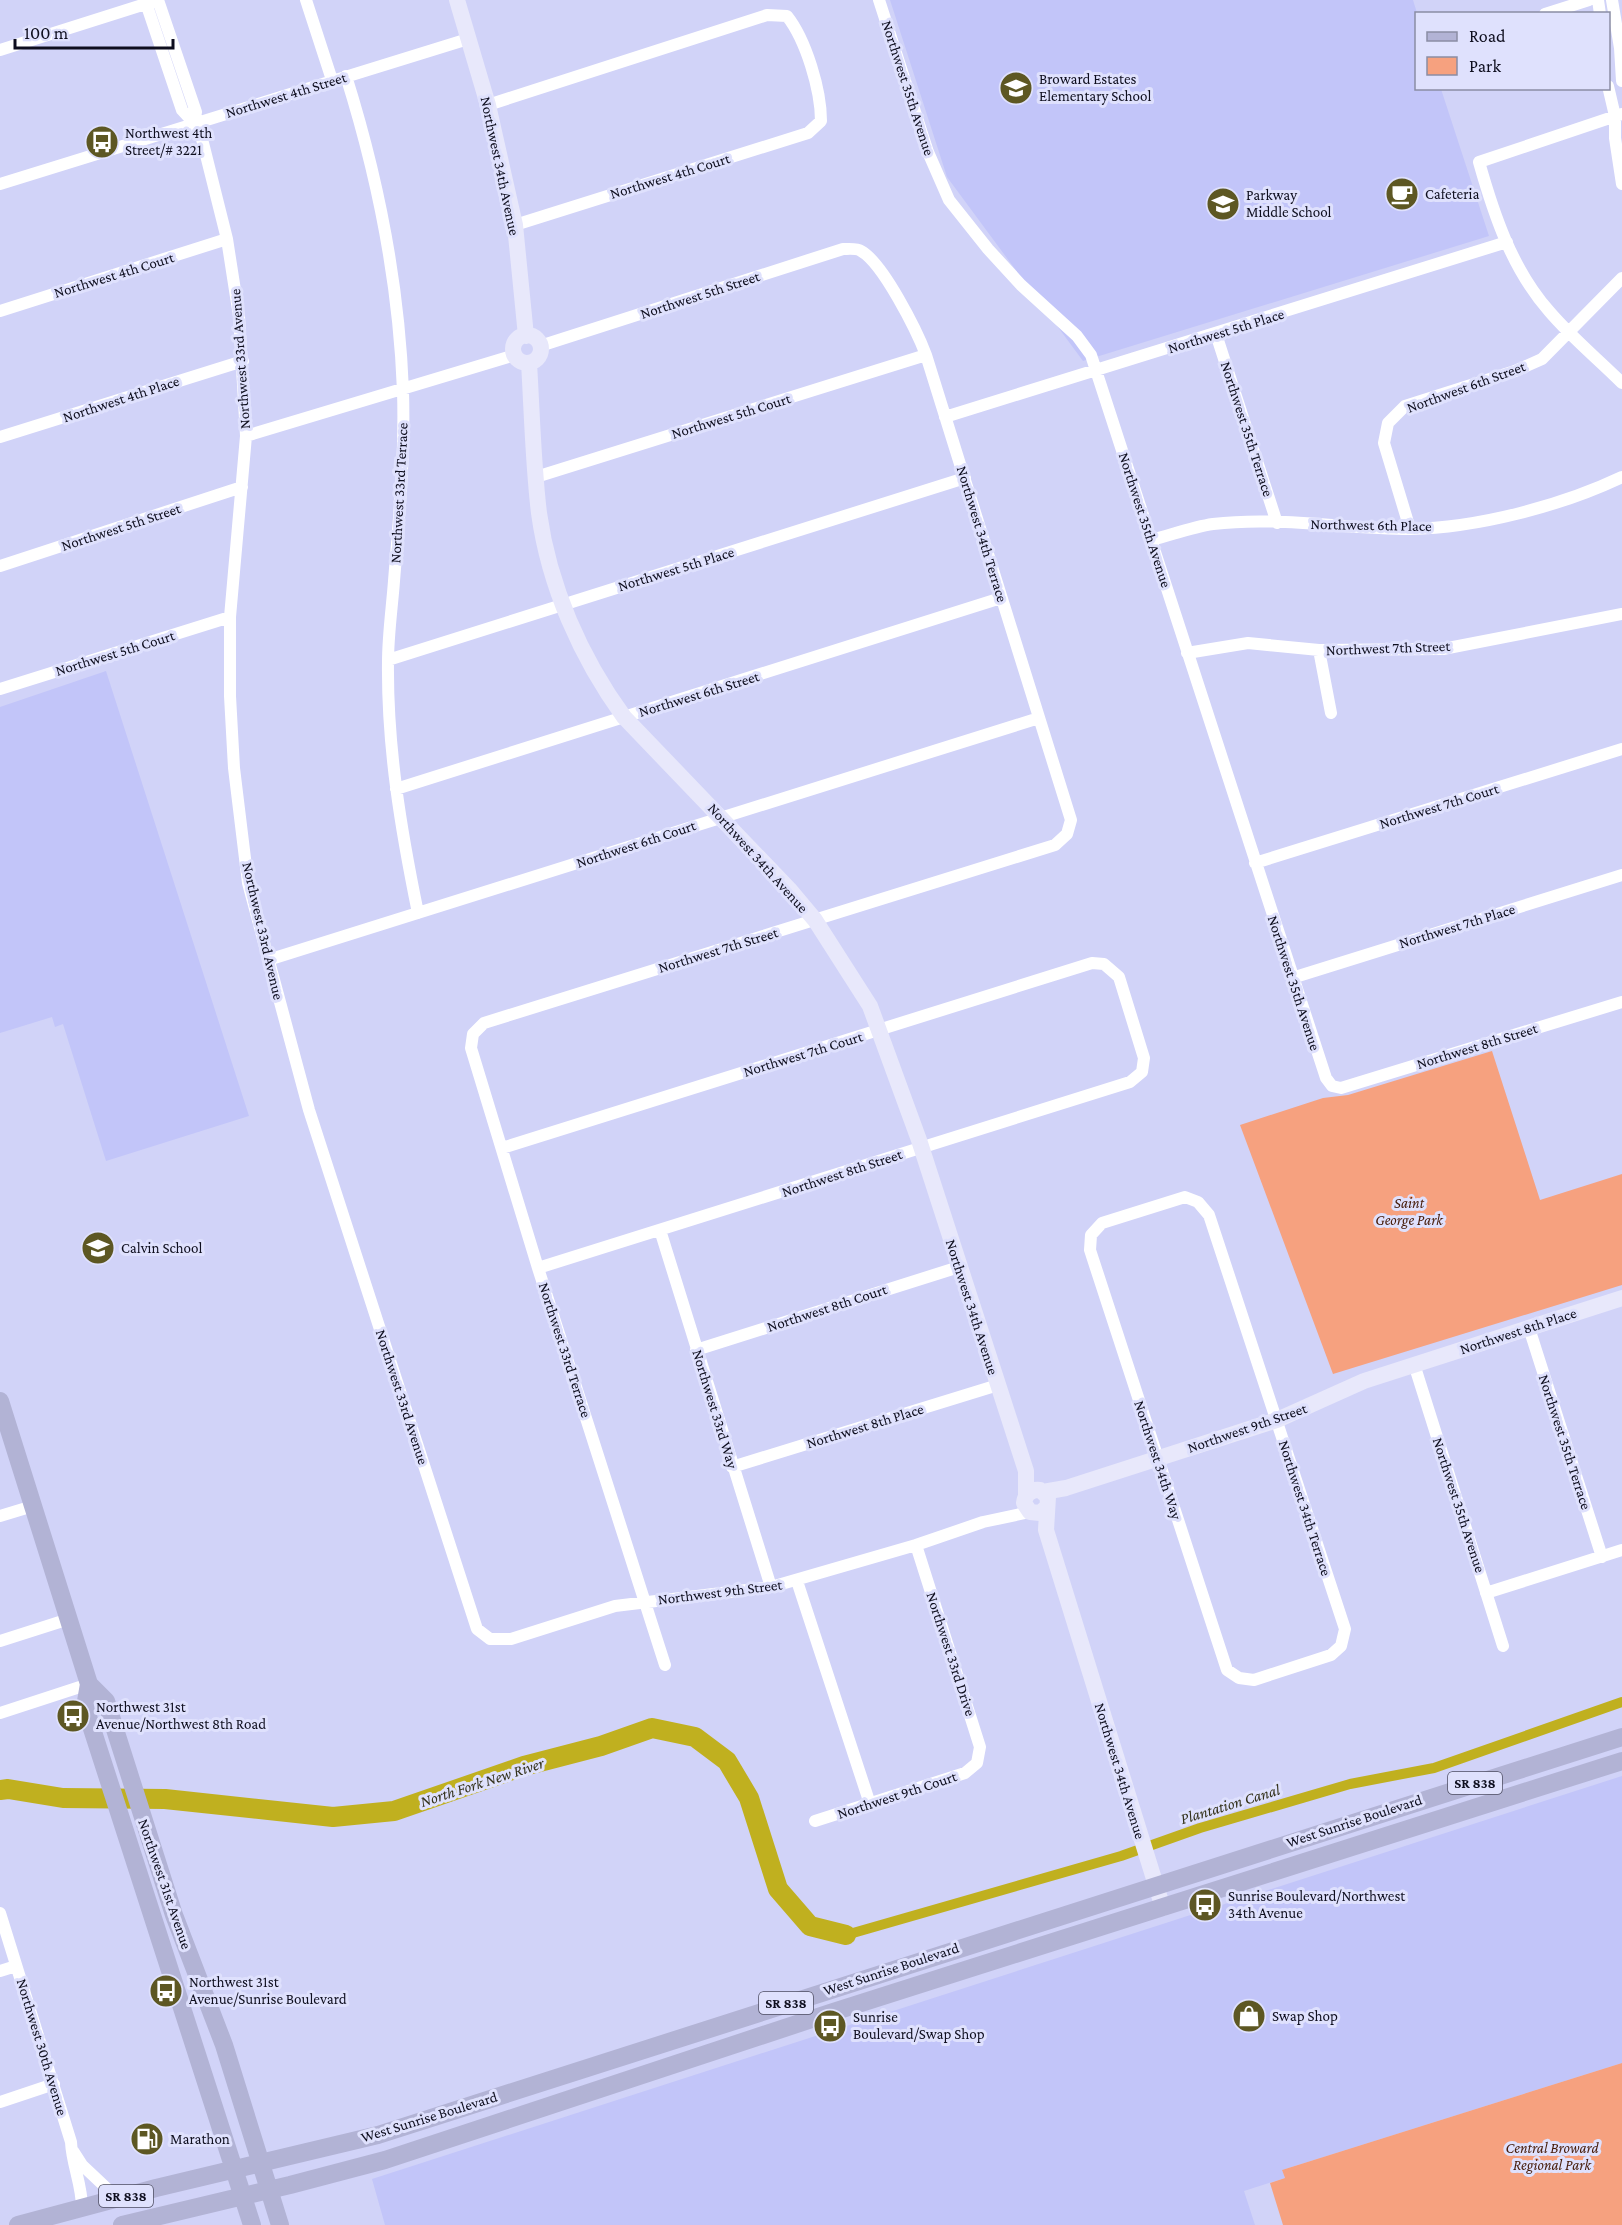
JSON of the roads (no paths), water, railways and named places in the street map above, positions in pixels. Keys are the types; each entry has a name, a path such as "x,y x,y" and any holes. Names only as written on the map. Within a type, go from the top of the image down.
{"main road":[{"name":"Northwest 31st Avenue","path":"0,1401 89,1684 85,1707 105,1774 142,1892 192,2032 252,2225"},
{"name":"Northwest 31st Avenue","path":"89,1684 106,1701 174,1915 224,2045 280,2225"},
{"path":"1452,1816 1463,1800 1605,1751 1619,1737"},
{"name":"West Sunrise Boulevard","path":"18,2225 117,2198 388,2132 1619,1737"},
{"name":"West Sunrise Boulevard","path":"122,2225 270,2190 396,2156 843,2009 1622,1761"},
{"path":"142,1892 163,1903 174,1915"}],"street":[{"path":"306,0 332,80"},
{"name":"Northwest 34th Avenue","path":"457,0 488,105 515,225 526,336"},
{"name":"Northwest 35th Avenue","path":"879,0 928,152 949,200 1001,264 1077,336 1091,355 1292,978 1326,1078 1332,1086"},
{"path":"1551,12 1589,0"},
{"path":"1612,0 1620,48 1622,81"},
{"path":"0,50 152,1"},
{"name":"Northwest 33rd Avenue","path":"152,1 182,110 194,123 202,139 227,240 243,361 246,436 230,617 230,696 234,768 248,883 309,1110 477,1629 490,1640"},
{"name":"Northwest 4th Court","path":"488,105 767,15 787,16 798,30 821,103 821,121 808,133 515,225"},
{"name":"Northwest 4th Street","path":"0,184 468,39"},
{"name":"Northwest 33rd Terrace","path":"346,76 378,192 397,318 403,389 400,509 388,660 389,726 396,789 418,913"},
{"path":"1610,90 1619,115"},
{"path":"1622,101 1615,138 1622,184"},
{"path":"1619,115 1479,162 1497,223 1524,275 1548,311 1622,383"},
{"name":"Northwest 4th Court","path":"0,311 227,240"},
{"name":"Northwest 5th Place","path":"945,417 1507,242"},
{"name":"Northwest 5th Street","path":"540,346 843,249 860,249"},
{"name":"Northwest 34th Terrace","path":"860,249 874,261 918,334 926,355 1071,820 1067,834"},
{"name":"Northwest 6th Street","path":"1410,529 1384,443 1388,423 1405,406 1515,371 1542,359 1622,278"},
{"name":"Northwest 35th Terrace","path":"1216,334 1278,523"},
{"path":"246,436 403,389 539,356 540,346 537,339 526,336 515,344 522,359"},
{"name":"Northwest 5th Court","path":"536,477 926,355"},
{"name":"Northwest 34th Avenue","path":"522,359 545,541 563,604 588,662 624,717 721,817 815,920 870,1006 881,1030 922,1148 1046,1530 1163,1908"},
{"name":"Northwest 4th Place","path":"0,437 243,361"},
{"name":"Northwest 6th Place","path":"1151,540 1213,524 1278,523 1410,529 1445,526 1494,518 1547,504 1622,477"},
{"name":"Northwest 5th Place","path":"388,660 965,478"},
{"name":"Northwest 5th Street","path":"0,566 242,487"},
{"name":"Northwest 6th Street","path":"396,789 1001,598"},
{"name":"Northwest 7th Street","path":"1188,653 1248,643 1319,650 1443,649 1622,614"},
{"name":"Northwest 5th Court","path":"0,689 230,617"},
{"path":"1319,650 1331,713"},
{"name":"Northwest 6th Court","path":"268,960 1039,718"},
{"name":"Northwest 7th Court","path":"1256,863 1622,748"},
{"name":"Northwest 7th Street","path":"473,1034 484,1023 1055,845 1067,834"},
{"name":"Northwest 7th Place","path":"1292,978 1622,875"},
{"name":"Northwest 7th Court","path":"502,1148 1092,963 1104,964 1119,977 1144,1058 1142,1072"},
{"name":"Northwest 8th Street","path":"1332,1086 1341,1088 1622,1002"},
{"name":"Northwest 33rd Terrace","path":"473,1034 471,1048 538,1268 665,1665"},
{"name":"Northwest 8th Street","path":"538,1268 1130,1082 1142,1072"},
{"name":"Northwest 34th Way","path":"1198,1202 1185,1197 1102,1223 1091,1235 1090,1250 1227,1670 1239,1678"},
{"name":"Northwest 34th Terrace","path":"1198,1202 1209,1215 1345,1629 1341,1646 1331,1655 1254,1680 1239,1678"},
{"name":"Northwest 33rd Way","path":"660,1230 771,1587"},
{"name":"Northwest 8th Court","path":"696,1350 959,1267"},
{"name":"Northwest 8th Place","path":"1414,1364 1622,1298"},
{"name":"Northwest 35th Terrace","path":"1529,1328 1602,1557"},
{"name":"Northwest 35th Avenue","path":"1414,1364 1503,1646"},
{"name":"Northwest 9th Street","path":"490,1640 511,1639 615,1606 771,1587 797,1581 916,1545 983,1522 1011,1509 1037,1502 1052,1492 1277,1420 1318,1404 1364,1381 1414,1364"},
{"name":"Northwest 8th Place","path":"732,1467 998,1385"},
{"path":"0,1516 33,1506"},
{"name":"Northwest 33rd Drive","path":"916,1545 980,1747 977,1763"},
{"path":"1486,1593 1622,1550"},
{"path":"797,1581 870,1804"},
{"path":"0,1641 69,1619"},
{"path":"0,1713 89,1684"},
{"name":"Northwest 9th Court","path":"815,1821 965,1773 977,1763"},
{"name":"Northwest 30th Avenue","path":"0,1913 54,2084 71,2148 72,2162 82,2188 82,2208"},
{"path":"0,1971 16,1966"},
{"path":"0,2102 54,2084"},
{"name":"Northwest 30th Avenue","path":"71,2148 82,2165 117,2198"}],"waterway":[{"name":"Plantation Canal","path":"846,1935 1121,1856 1200,1828 1350,1784 1434,1768 1622,1702"},
{"name":"North Fork New River","path":"0,1790 8,1789 63,1798 165,1799 333,1817 394,1811 524,1766 601,1746 652,1728 695,1737 727,1761 749,1798 778,1889 810,1926 846,1935"}],"place":[{"name":"Broward Estates Elementary School","path":"1016,88"},
{"name":"Northwest 4th Street/# 3221","path":"102,142"},
{"name":"Cafeteria","path":"1402,194"},
{"name":"Parkway Middle School","path":"1223,204"},
{"name":"Calvin School","path":"98,1248"},
{"name":"Northwest 31st Avenue/Northwest 8th Road","path":"73,1716"},
{"name":"Sunrise Boulevard/Northwest 34th Avenue","path":"1205,1905"},
{"name":"Northwest 31st Avenue/Sunrise Boulevard","path":"166,1991"},
{"name":"Swap Shop","path":"1249,2016"},
{"name":"Sunrise Boulevard/Swap Shop","path":"830,2026"},
{"name":"Marathon","path":"147,2139"}],"park label":[{"name":"Saint George Park","path":"1409,1212"},
{"name":"Central Broward Regional Park","path":"1552,2156"}]}
